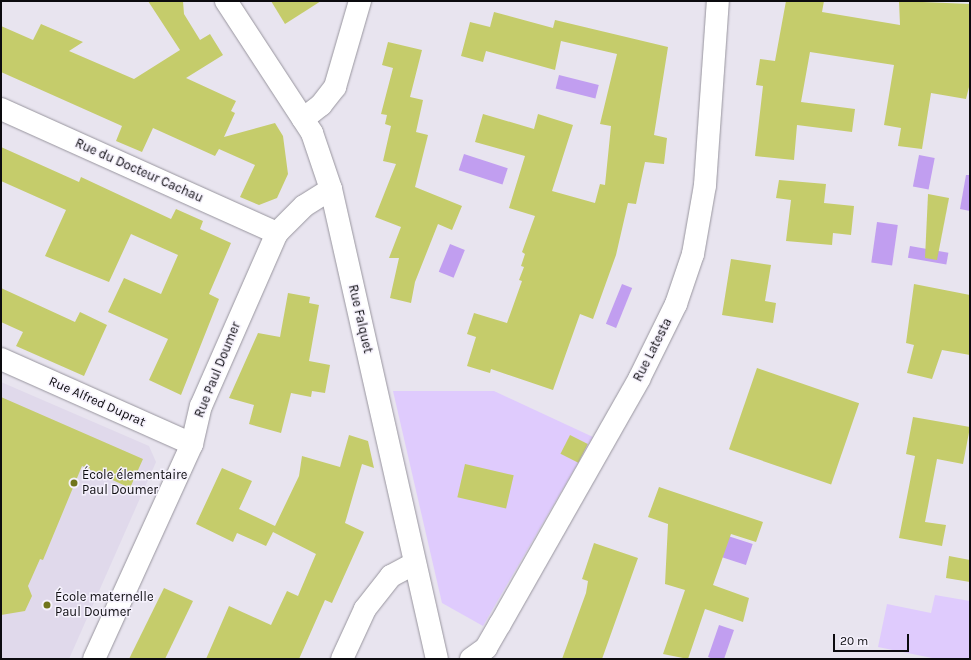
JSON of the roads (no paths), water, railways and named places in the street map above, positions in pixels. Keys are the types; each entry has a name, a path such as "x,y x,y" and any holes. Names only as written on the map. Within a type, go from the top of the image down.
{"street":[{"name":"Rue Falquet","path":"226,1 312,133 331,189 437,659"},
{"path":"303,119 321,105 335,86 360,1"},
{"name":"Rue Latesta","path":"471,659 486,648 500,624 639,379 676,304 693,254 705,185 713,107 718,1"},
{"name":"Rue du Docteur Cachau","path":"1,109 277,232"},
{"name":"Rue Paul Doumer","path":"94,659 192,444 201,406 277,232 304,206 331,189"},
{"name":"Rue Alfred Duprat","path":"1,359 192,444"},
{"path":"342,659 364,609 391,576 415,563"}],"place":[{"name":"École élementaire Paul Doumer","path":"74,483"},
{"name":"École maternelle Paul Doumer","path":"47,605"}]}
